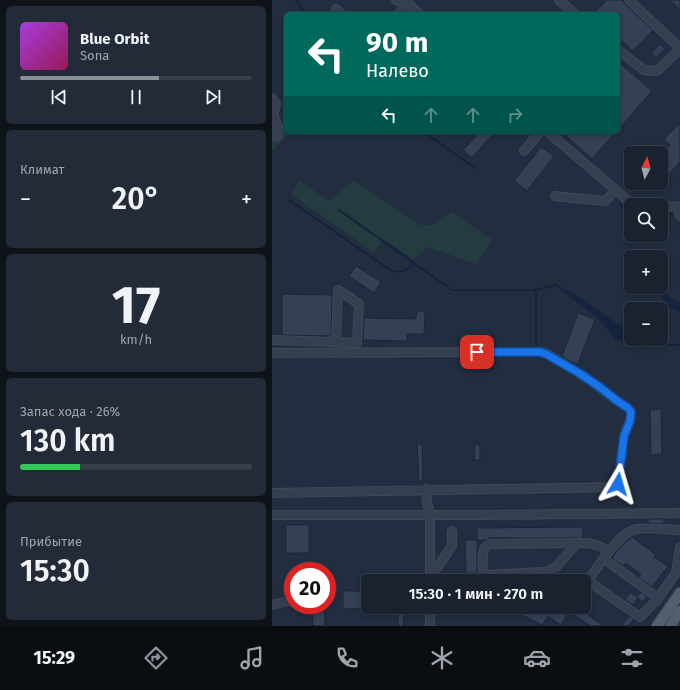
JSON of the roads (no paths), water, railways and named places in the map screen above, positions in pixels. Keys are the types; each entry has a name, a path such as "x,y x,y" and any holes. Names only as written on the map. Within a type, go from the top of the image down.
{"main road":[{"path":"657,626 680,593"},
{"path":"670,626 680,612"}],"street":[{"path":"396,0 406,2 417,12"},
{"path":"559,0 573,12"},
{"path":"620,52 644,70 657,71 680,48 629,0"},
{"path":"399,12 406,2"},
{"path":"272,98 276,104 273,116 280,130 276,137"},
{"path":"524,151 538,134"},
{"path":"550,134 625,198"},
{"path":"555,196 605,201 616,190"},
{"path":"668,206 679,207 680,216"},
{"path":"272,340 336,342 357,342 359,304 338,290 336,342"},
{"path":"272,353 540,352 579,373 628,408 631,412 630,421 624,436 618,484 616,487 426,489 272,493"},
{"path":"426,489 430,514 430,574"},
{"path":"272,514 680,513"},
{"path":"680,530 644,528 633,530 623,536 609,552 588,581 640,617 658,598 676,573 680,547"},
{"path":"432,574 452,546 452,531"},
{"path":"577,543 556,567 546,572 486,575 483,572 483,551 489,544 577,543 596,544 602,546 609,552"},
{"path":"604,559 658,598"},
{"path":"272,605 284,602"},
{"path":"430,614 430,626"},
{"path":"670,626 680,623"}],"water":[{"path":"567,289 624,328 624,342 615,339 598,318 564,293"},
{"path":"658,294 668,294 669,297 680,302 680,313 668,306 668,302 663,302 662,297"},
{"path":"635,346 644,346 644,349"}],"waterway":[{"path":"296,0 303,12"},
{"path":"427,134 475,168"},
{"path":"289,200 390,270 406,270 415,264"},
{"path":"620,204 624,207"},
{"path":"339,210 452,290 536,290 536,345"},
{"path":"536,290 556,285 568,293"},
{"path":"668,345 680,345"}]}
